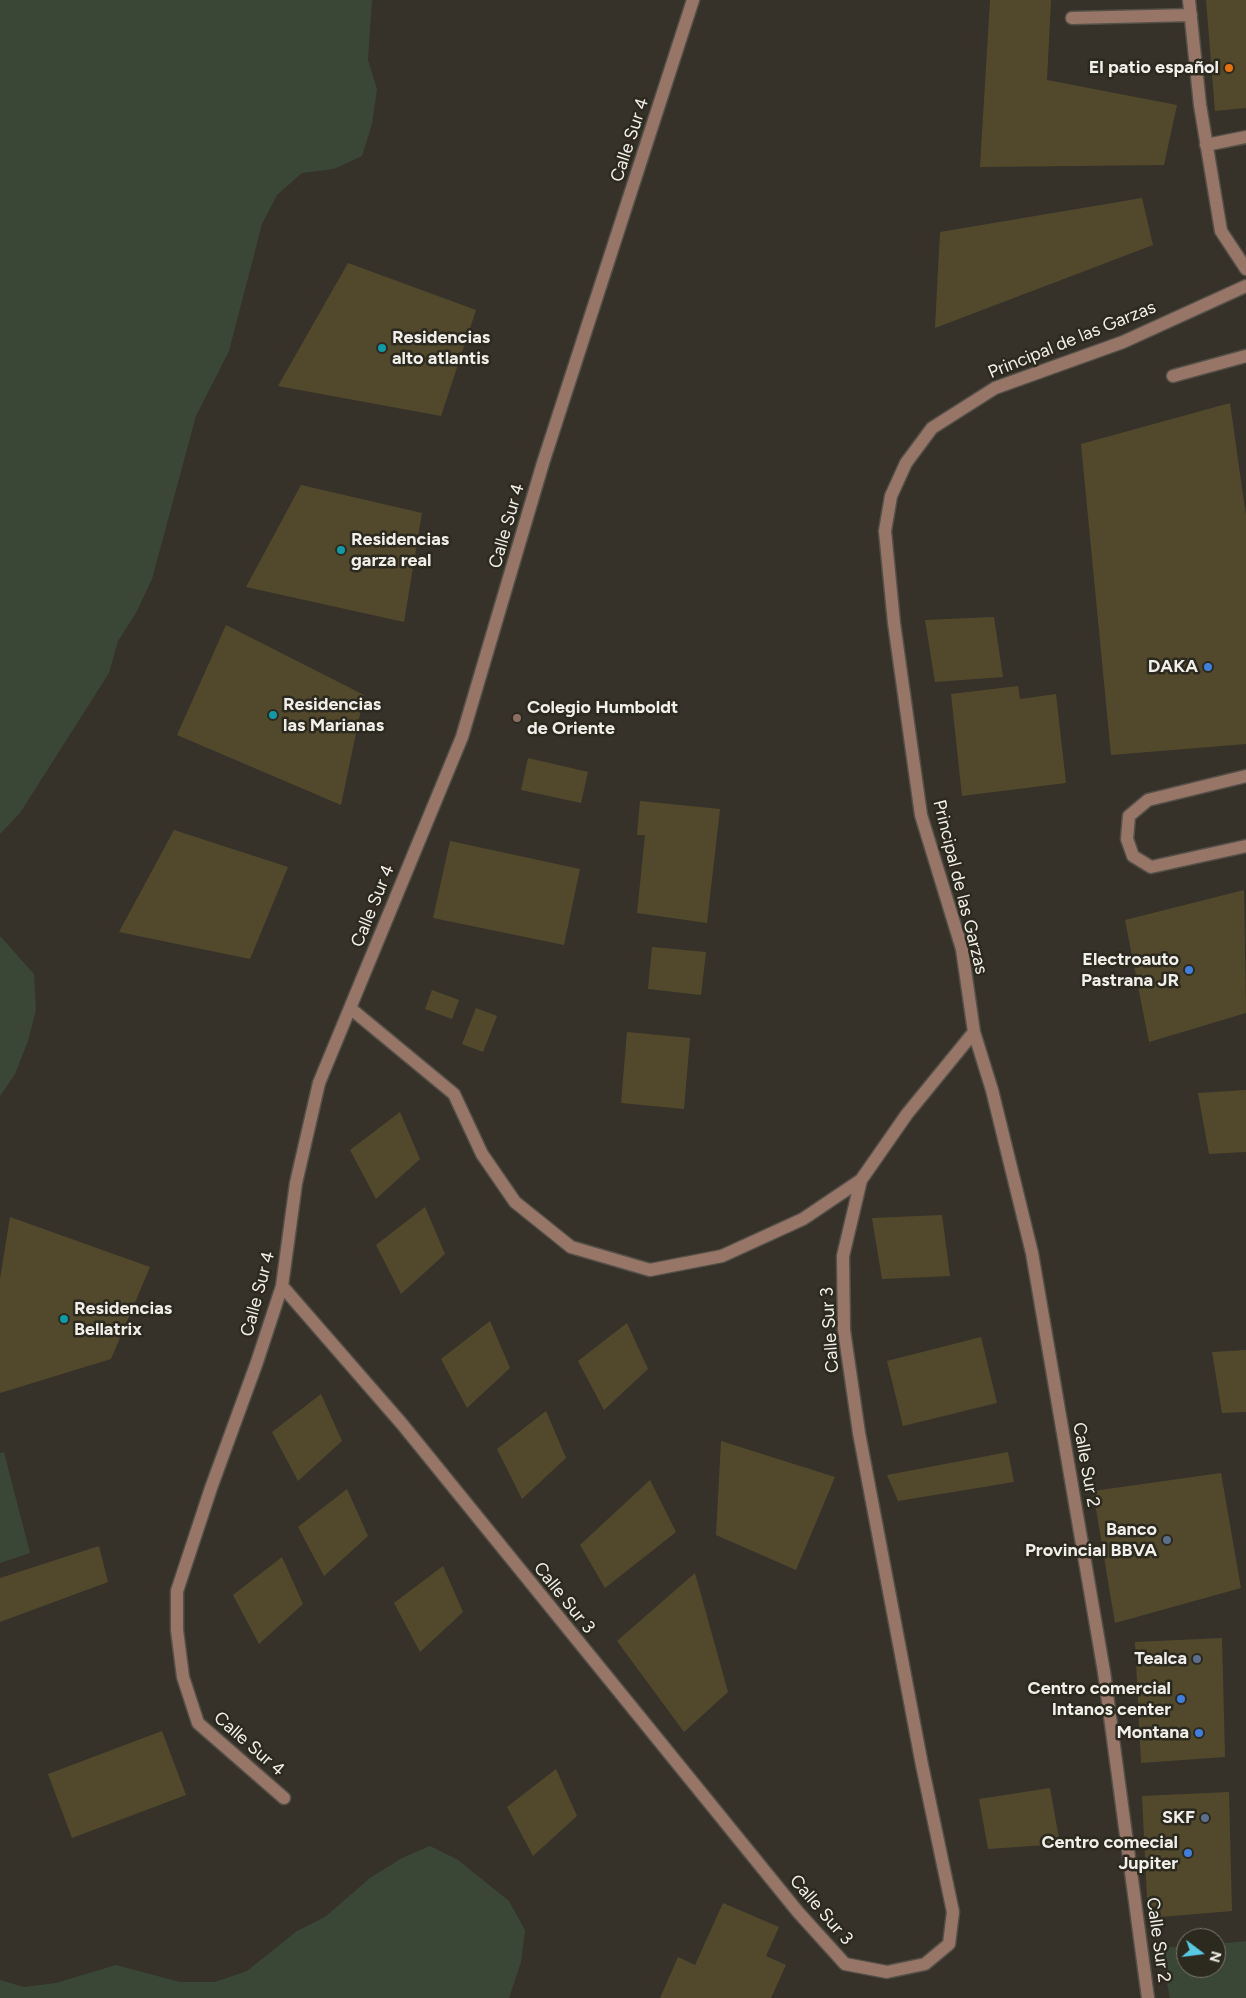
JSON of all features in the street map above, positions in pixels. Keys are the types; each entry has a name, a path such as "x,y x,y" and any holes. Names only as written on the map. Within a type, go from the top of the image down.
{"street":[{"name":"Calle Sur 4","path":"284,1798 198,1723 183,1677 177,1630 177,1591 210,1488 257,1362 282,1286 296,1183 319,1083 462,737 543,463 693,0"},
{"path":"1189,0 1200,106 1221,231 1246,269"},
{"path":"1072,18 1191,15"},
{"path":"1206,145 1246,137"},
{"name":"Principal de las Garzas","path":"974,1032 962,949 921,815 893,614 886,531 892,496 906,463 932,428 994,388 1122,342 1246,286"},
{"path":"1174,376 1246,356"},
{"path":"1246,776 1148,800 1129,816 1126,839 1133,856 1151,867 1246,846"},
{"path":"350,1008 454,1094 482,1154 515,1202 571,1247 650,1270 722,1256 803,1219 861,1180 907,1114 974,1032"},
{"name":"Calle Sur 2","path":"974,1032 992,1090 1032,1253 1104,1672 1148,1998"},
{"name":"Calle Sur 3","path":"282,1286 402,1424 798,1912 845,1964 886,1972 925,1964 949,1944 953,1912 922,1765 859,1433 844,1330 843,1256 861,1180"}],"green space":[{"path":"0,0 372,0 368,60 377,89 372,124 362,156 334,169 302,173 277,195 262,224 229,351 196,416 152,579 136,613 118,641 109,673 20,813 0,834"},
{"path":"0,936 34,974 36,1010 28,1041 15,1074 0,1096"},
{"path":"4,1452 30,1553 0,1563 0,1453"},
{"path":"430,1846 458,1860 509,1901 525,1930 521,1962 509,1998 0,1998 0,1980 24,1987 56,1983 116,1965 180,1982 215,1982 247,1971 297,1931 325,1917 370,1878 402,1858"},
{"path":"1246,1941 1246,1998 1170,1998 1160,1948 1176,1947 1176,1978 1226,1978 1226,1943"}],"building":[{"path":"990,0 1051,0 1047,80 1177,105 1164,165 980,167"},
{"name":"El patio español","path":"1206,0 1246,0 1246,108 1215,111"},
{"path":"1142,198 1153,245 935,328 940,232"},
{"name":"Residencias alto atlantis","path":"348,263 476,310 441,416 278,386"},
{"path":"1230,403 1246,516 1246,744 1111,755 1081,444"},
{"name":"Residencias garza real","path":"301,485 422,513 404,622 246,587"},
{"path":"994,617 1003,677 935,682 925,620"},
{"name":"Residencias las Marianas","path":"226,625 364,695 341,805 177,735"},
{"path":"1018,686 1020,699 1056,694 1066,783 962,796 951,694"},
{"path":"528,758 588,772 581,803 521,790"},
{"path":"640,801 720,809 707,923 637,913 645,835 637,835"},
{"path":"174,830 288,867 250,959 119,932"},
{"path":"450,841 580,869 564,945 433,918"},
{"path":"1244,890 1246,1013 1149,1042 1125,920"},
{"path":"652,947 706,952 701,995 648,989"},
{"path":"432,990 459,1000 452,1019 425,1009"},
{"path":"476,1008 497,1016 483,1052 462,1044"},
{"path":"627,1032 690,1038 684,1109 621,1103"},
{"path":"1246,1090 1246,1152 1209,1154 1198,1093"},
{"path":"400,1112 420,1159 376,1199 350,1150"},
{"path":"425,1207 445,1254 401,1294 376,1245"},
{"path":"942,1215 950,1276 882,1279 872,1218"},
{"name":"Residencias Bellatrix","path":"10,1217 150,1267 111,1359 0,1393 0,1279"},
{"path":"490,1321 510,1368 467,1408 441,1359"},
{"path":"627,1323 648,1369 604,1410 578,1361"},
{"path":"981,1337 997,1403 903,1426 887,1361"},
{"path":"1246,1350 1246,1412 1222,1413 1212,1352"},
{"path":"321,1394 342,1441 298,1481 272,1432"},
{"path":"546,1411 566,1458 522,1499 497,1449"},
{"path":"721,1441 835,1477 796,1570 716,1535"},
{"path":"1008,1452 1014,1482 898,1501 887,1475"},
{"name":"Banco Provincial BBVA","path":"1221,1473 1241,1588 1115,1623 1093,1491"},
{"path":"650,1480 676,1532 605,1588 580,1545"},
{"path":"347,1489 368,1536 324,1576 298,1527"},
{"path":"99,1546 108,1582 0,1622 0,1578"},
{"path":"282,1557 303,1604 259,1644 233,1595"},
{"path":"443,1566 463,1612 420,1652 394,1603"},
{"path":"695,1573 728,1692 684,1732 617,1641"},
{"name":"Centro comercial Intanos center","path":"1222,1638 1225,1757 1141,1763 1135,1642"},
{"path":"162,1731 186,1795 72,1838 48,1774"},
{"path":"556,1769 577,1816 533,1856 507,1807"},
{"path":"1050,1788 1060,1844 988,1849 979,1799"},
{"name":"Centro comecial Jupiter","path":"1229,1792 1232,1911 1148,1918 1142,1796"},
{"path":"723,1903 779,1927 766,1956 786,1965 771,1998 660,1998 678,1957 695,1965"}],"place":[{"name":"El patio español","path":"1229,68"},
{"name":"Residencias alto atlantis","path":"382,348"},
{"name":"Residencias garza real","path":"341,550"},
{"name":"DAKA","path":"1208,667"},
{"name":"Residencias las Marianas","path":"273,715"},
{"name":"Colegio Humboldt de Oriente","path":"517,718"},
{"name":"Electroauto Pastrana JR","path":"1189,970"},
{"name":"Residencias Bellatrix","path":"64,1319"},
{"name":"Banco Provincial BBVA","path":"1167,1540"},
{"name":"Tealca","path":"1197,1659"},
{"name":"Centro comercial Intanos center","path":"1181,1699"},
{"name":"Montana","path":"1199,1733"},
{"name":"SKF","path":"1205,1818"},
{"name":"Centro comecial Jupiter","path":"1188,1853"}]}
